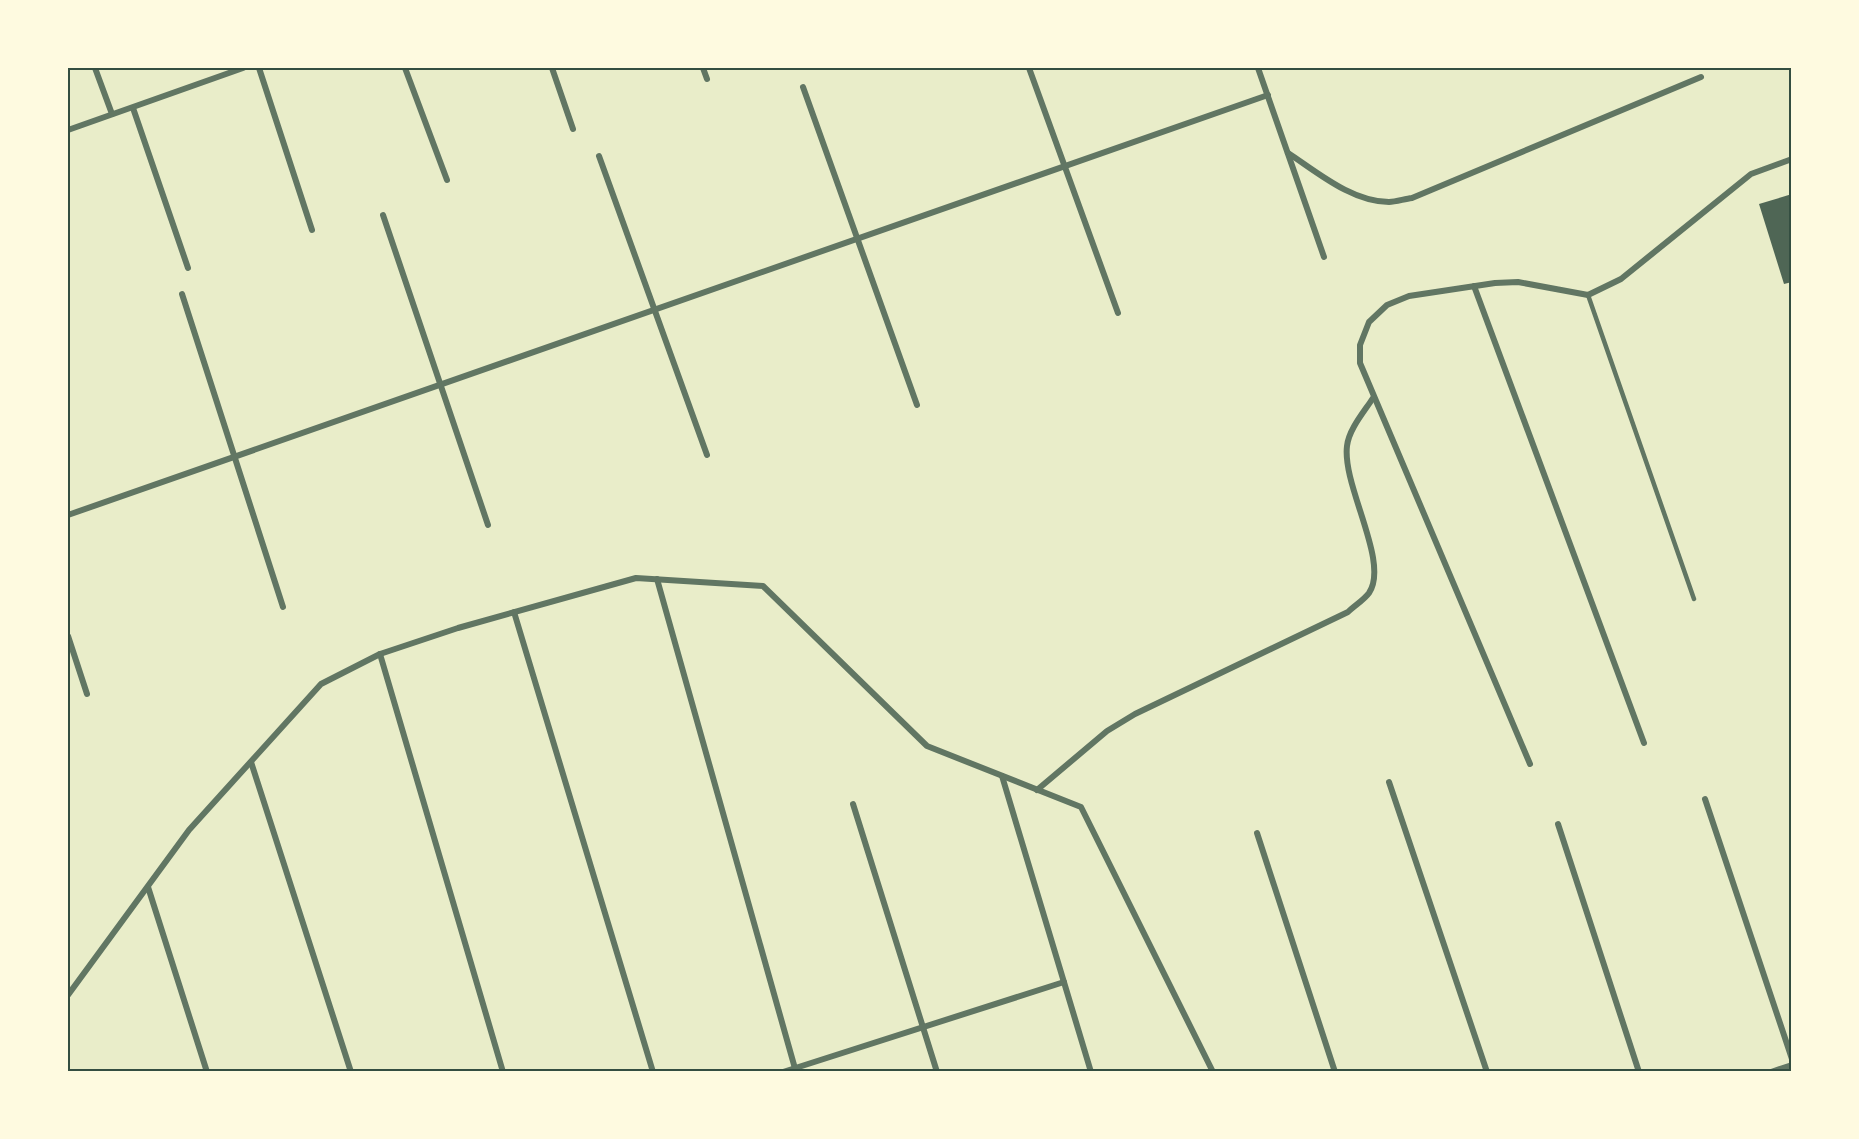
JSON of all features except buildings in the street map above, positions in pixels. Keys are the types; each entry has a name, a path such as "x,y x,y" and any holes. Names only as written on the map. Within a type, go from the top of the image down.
{"street":[{"path":"95,68 112,114"},
{"path":"68,130 133,108 229,70 243,68"},
{"path":"259,68 312,230"},
{"path":"405,68 447,180"},
{"path":"552,68 573,129"},
{"path":"703,68 707,79"},
{"path":"1029,68 1118,313"},
{"path":"1258,68 1324,257"},
{"path":"1288,153 1341,187 1365,199 1389,202 1412,198 1701,77"},
{"path":"803,87 917,405"},
{"path":"68,515 1268,94"},
{"path":"133,108 188,268"},
{"path":"599,156 707,455"},
{"path":"1530,764 1360,363 1360,345 1369,322 1387,305 1409,296 1474,286 1518,282 1588,296 1621,279 1751,174 1791,159"},
{"path":"383,215 488,525"},
{"path":"1474,286 1644,743"},
{"path":"182,294 283,607"},
{"path":"1036,790 1107,731 1170,697 1348,612 1369,593 1376,573 1348,470 1347,446 1355,426 1373,398"},
{"path":"68,995 189,830 321,684 380,654 514,612 636,578 764,586 927,746 1081,807 1213,1071"},
{"path":"657,579 796,1070"},
{"path":"514,612 652,1071"},
{"path":"68,636 87,694"},
{"path":"380,654 502,1071"},
{"path":"250,762 351,1071"},
{"path":"1002,776 1091,1071"},
{"path":"1389,782 1487,1071"},
{"path":"1705,799 1791,1059"},
{"path":"853,804 937,1071"},
{"path":"1558,824 1638,1071"},
{"path":"1257,833 1335,1071"},
{"path":"148,887 207,1071"},
{"path":"783,1071 796,1070 1064,982"},
{"path":"1772,1071 1791,1065"}],"lane":[{"path":"1588,296 1694,599"}]}
